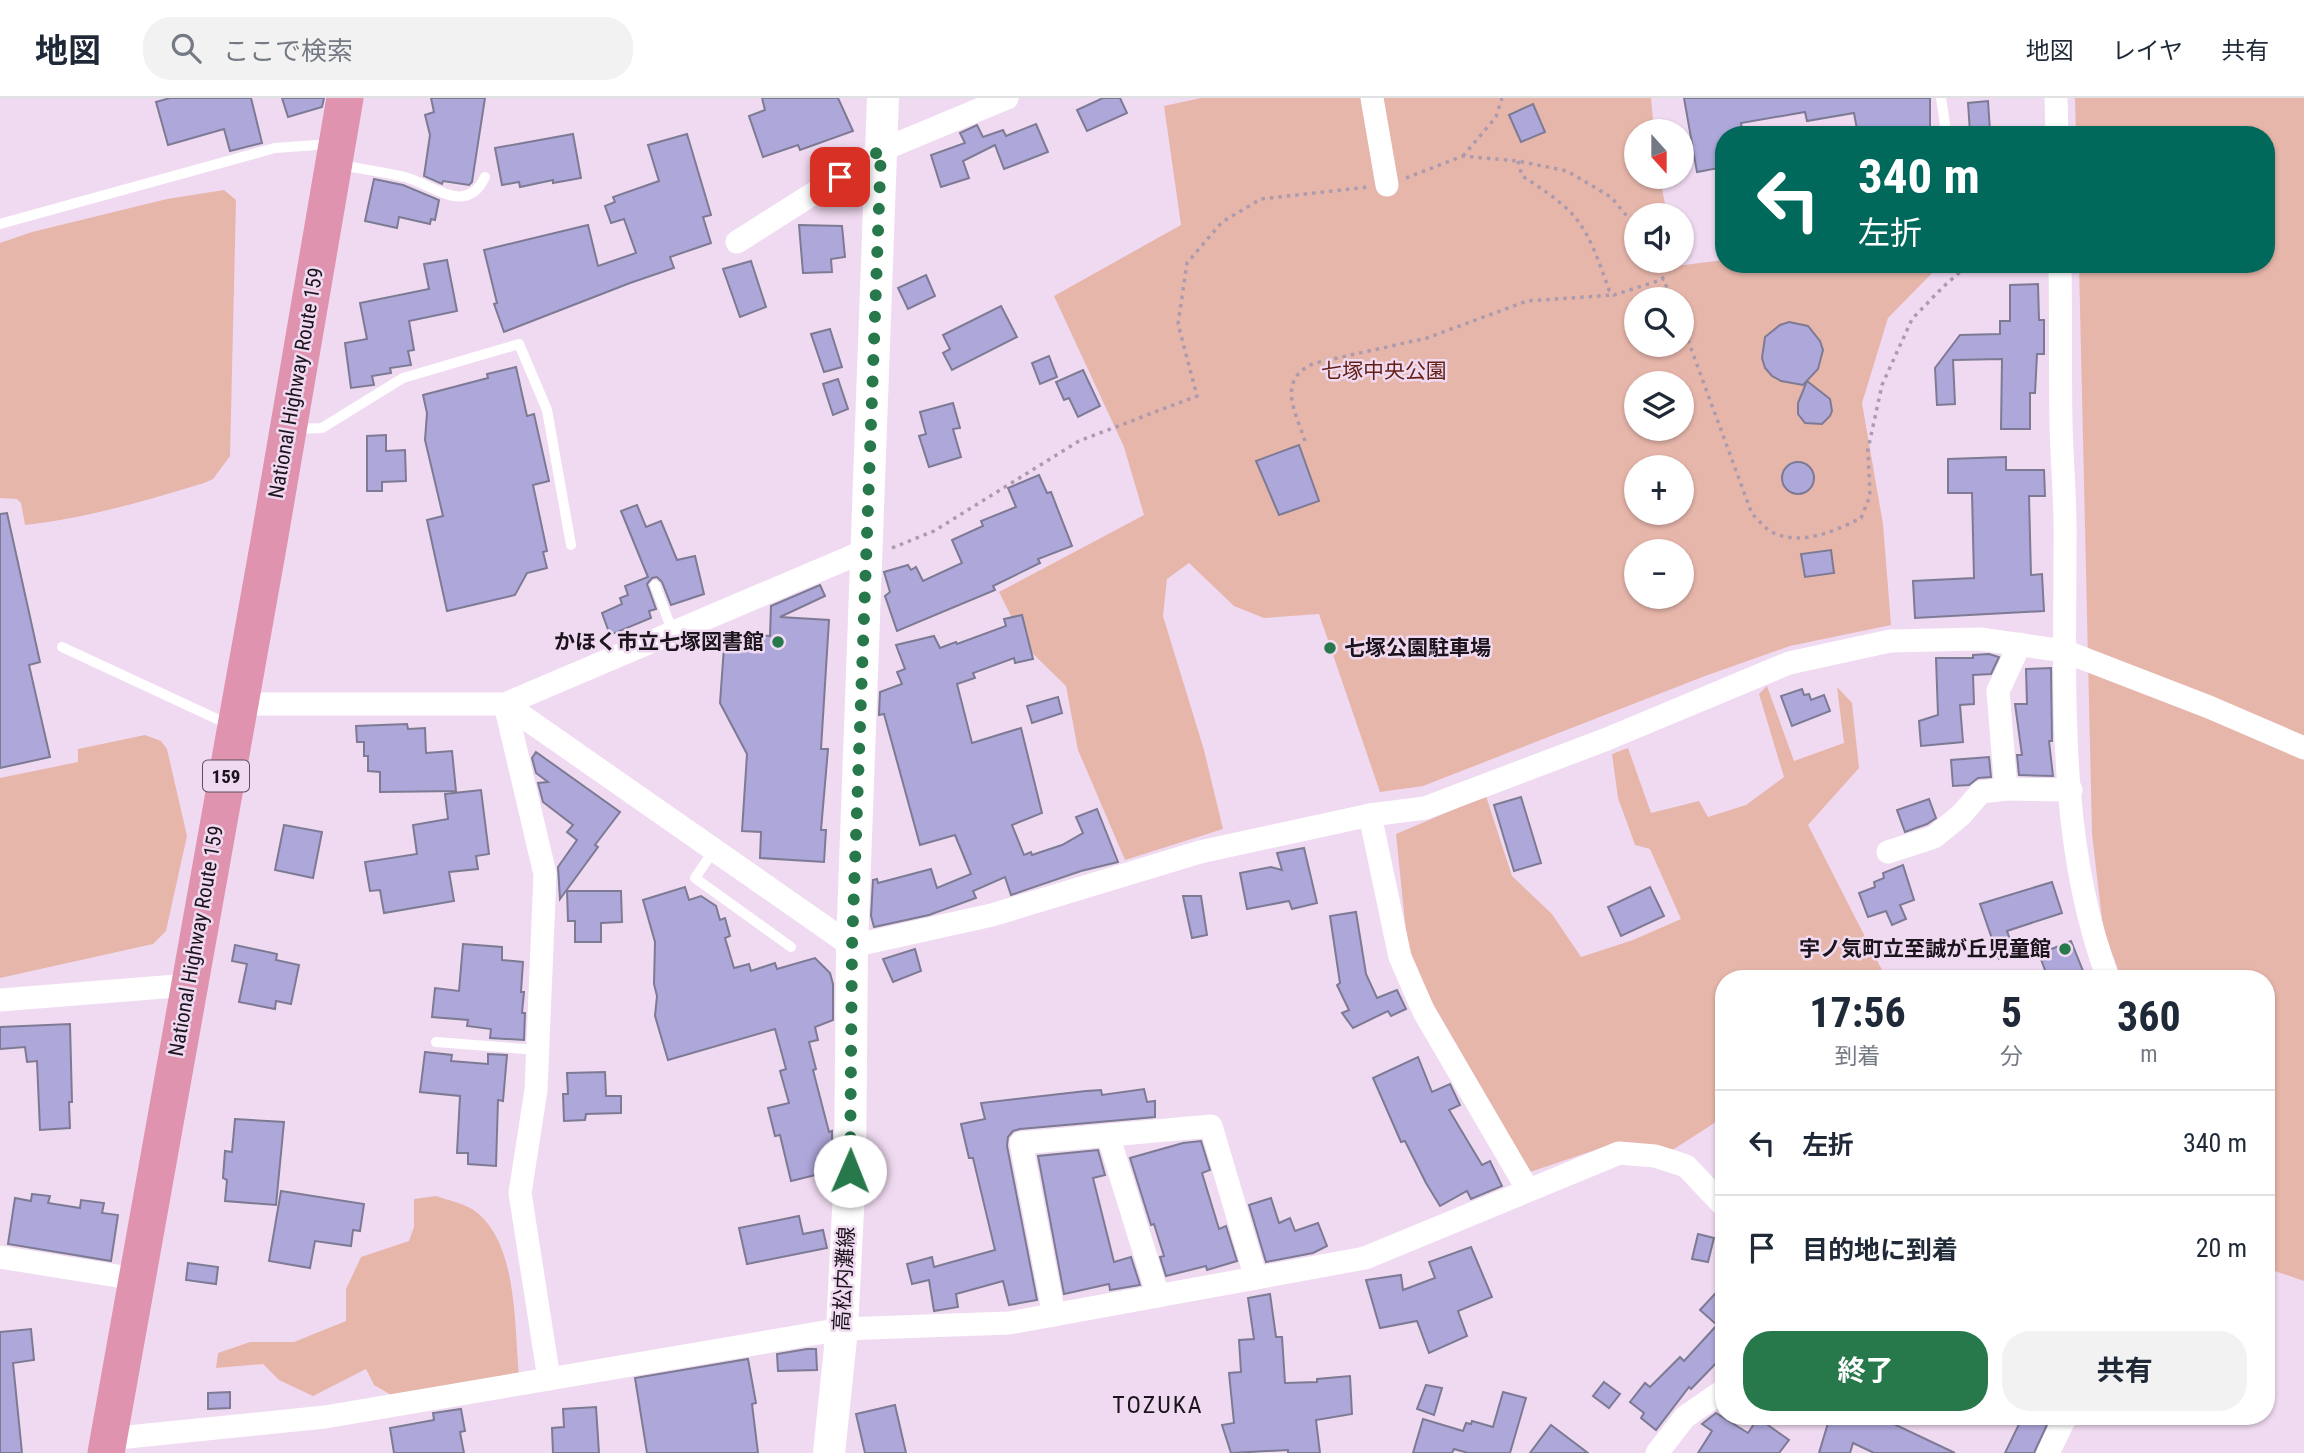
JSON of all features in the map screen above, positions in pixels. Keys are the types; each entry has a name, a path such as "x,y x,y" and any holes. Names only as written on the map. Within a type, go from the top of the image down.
{"highway":[{"name":"National Highway Route 159","path":"107,1446 345,98"}],"main road":[{"name":"高松内灘線","path":"829,1453 842,1329 850,1171 852,946 883,98"}],"street":[{"path":"737,242 881,150 1007,98"},
{"path":"1372,98 1387,185"},
{"path":"2056,98 2057,126"},
{"path":"2060,273 2065,543 2064,651 2074,844 2098,951 2106,970"},
{"path":"236,716 505,704 867,550"},
{"path":"505,704 852,946 992,915 1200,852 1370,815 1425,808 1607,739 1789,663 1890,641 1980,639 2064,651 2209,707 2304,748"},
{"path":"2006,789 1998,691 2020,644"},
{"path":"505,704 545,874 536,1090 520,1193 549,1379"},
{"path":"1888,852 1934,837 1961,816 1981,792 2006,789 2071,790"},
{"path":"1370,815 1400,957 1424,1012 1528,1190"},
{"path":"0,1000 189,985"},
{"path":"1054,1315 1021,1143 1211,1126 1256,1278"},
{"path":"1108,1135 1158,1296"},
{"path":"107,1446 325,1418 842,1329 1009,1323 1365,1258 1619,1153 1655,1156 1686,1166 1715,1197"},
{"path":"0,1257 136,1279"},
{"path":"1657,1453 1685,1417 1715,1396"},
{"path":"2048,1453 2062,1425"}],"lane":[{"path":"1941,98 1945,126"},
{"path":"0,224 275,148 315,143 336,154 422,183 432,191 450,196 475,192 485,177"},
{"path":"287,430 322,428 403,378 519,344 547,410 571,545"},
{"path":"655,585 673,633"},
{"path":"62,646 236,716"},
{"path":"714,850 695,878 791,947"},
{"path":"436,1042 538,1050"}],"path":[{"path":"1463,156 1496,117 1502,98"},
{"path":"867,550 886,551 934,531 1079,441 1197,396 1178,324 1187,262 1222,222 1261,199 1387,185 1463,156 1518,160 1567,171 1611,198 1624,213"},
{"path":"1518,160 1522,176 1562,203 1580,221 1593,244 1609,290 1614,295"},
{"path":"1661,273 1667,287"},
{"path":"1694,357 1752,514 1773,533 1802,538 1838,530 1861,518 1870,496 1868,449 1882,385 1912,319 1959,273"},
{"path":"1305,441 1290,393 1292,384 1304,368 1315,363 1427,338 1527,301 1614,295 1664,279"}],"green space":[{"name":"七塚中央公園","path":"1201,98 1651,98 1653,119 1624,119 1624,189 1662,189 1665,203 1624,203 1624,273 1694,273 1694,264 1715,261 1715,273 1932,273 1888,318 1862,403 1883,524 1891,625 1790,646 1705,676 1423,786 1380,792 1319,614 1264,618 1234,606 1189,563 1167,579 1163,616 1204,750 1223,829 1125,860 1078,750 1066,686 1027,648 999,592 1144,515 1124,447 1054,296 1181,225 1164,106"},
{"path":"2075,98 2304,98 2304,1281 2275,1271 2275,970 2118,970 2103,928 2092,834 2079,273 2275,273 2275,126 2076,126"},
{"path":"224,190 236,200 230,456 213,479 204,483 93,513 25,525 21,503 17,499 0,498 0,243 32,232 167,199"},
{"path":"1767,686 1794,761 1844,743 1837,687 1852,703 1859,768 1808,825 1882,970 1715,970 1715,1123 1674,1149 1601,1148 1530,1172 1409,962 1396,834 1486,796 1512,876 1552,914 1581,957 1633,940 1681,919 1650,849 1635,845 1618,798 1612,754 1628,748 1651,813 1699,801 1708,817 1746,805 1784,777 1759,694"},
{"path":"145,735 161,741 167,749 187,836 166,931 153,944 0,978 0,778 78,762 78,749"},
{"path":"436,1196 472,1209 487,1223 498,1240 511,1284 519,1374 393,1396 374,1385 366,1369 313,1396 279,1380 263,1364 216,1368 218,1353 250,1342 294,1342 346,1321 346,1289 361,1257 409,1241 414,1227 414,1199"}],"building":[{"path":"170,98 251,98 262,143 230,151 224,129 168,145 156,102"},
{"path":"282,98 324,98 322,107 288,117"},
{"path":"431,98 485,98 472,182 469,185 443,181 442,184 424,176 430,135 425,115 434,112"},
{"path":"762,98 838,98 853,131 800,150 798,145 763,157 749,116 765,110"},
{"path":"1103,98 1120,98 1127,113 1087,131 1077,110"},
{"path":"1684,98 1930,98 1930,126 1856,126 1854,113 1807,121 1805,112 1741,123 1742,126 1715,126 1715,169 1697,172 1694,119 1688,119"},
{"path":"1988,101 1990,126 1970,126 1968,103"},
{"path":"1533,104 1545,132 1521,142 1509,115"},
{"path":"1036,124 1048,152 1004,169 995,145 963,161 969,178 941,187 931,155 965,143 960,133 977,125 983,137 1003,130 1006,136"},
{"path":"573,134 581,178 553,183 553,180 520,187 519,182 502,185 495,148"},
{"path":"687,134 711,215 703,217 711,243 670,257 674,268 504,332 494,304 497,303 484,250 588,225 598,266 636,253 624,219 611,223 605,206 615,202 613,197 659,181 648,145"},
{"path":"374,179 403,185 439,200 435,220 431,219 430,224 399,217 397,228 365,221"},
{"path":"849,188 859,189 858,206 832,205 832,198"},
{"path":"799,225 842,226 845,257 831,259 832,272 803,273"},
{"path":"447,260 457,311 409,321 414,350 408,351 411,365 390,368 391,373 372,376 374,385 351,388 345,343 367,339 360,303 429,289 424,264"},
{"path":"751,261 766,307 740,317 723,269"},
{"path":"926,275 935,296 908,309 898,288"},
{"path":"2038,284 2039,320 2044,320 2044,354 2037,354 2035,393 2030,393 2030,429 2001,429 2002,359 1953,360 1955,404 1937,405 1935,368 1960,335 2000,334 2000,321 2010,321 2010,285"},
{"path":"1001,306 1017,337 952,370 943,353 950,349 943,335"},
{"path":"1789,322 1808,326 1820,341 1823,350 1818,369 1803,385 1781,381 1772,376 1765,368 1762,358 1765,337 1780,325"},
{"path":"830,329 842,367 824,372 811,334"},
{"path":"1049,356 1057,377 1040,384 1032,363"},
{"path":"516,367 527,416 534,414 549,481 533,485 547,551 543,552 547,568 527,573 515,595 447,611 427,520 443,516 425,440 427,413 423,395 488,378 487,374"},
{"path":"1083,370 1100,406 1078,417 1069,398 1064,400 1056,382"},
{"path":"838,379 848,409 833,415 823,384"},
{"path":"1807,381 1830,399 1832,411 1822,424 1805,423 1798,414 1798,403"},
{"path":"953,403 960,428 953,429 961,457 929,467 919,436 926,434 920,412"},
{"path":"386,435 386,451 405,450 406,481 382,482 382,491 367,491 367,436"},
{"path":"1299,445 1319,501 1279,515 1256,461"},
{"path":"2006,457 2006,470 2044,470 2045,496 2029,496 2031,575 2042,574 2044,611 1915,618 1913,581 1974,578 1972,493 1948,493 1948,459"},
{"path":"1798,462 1809,467 1814,478 1809,489 1798,494 1787,489 1782,478 1787,467"},
{"path":"1039,475 1047,493 1051,492 1072,546 1038,559 1040,563 993,586 995,590 897,631 885,596 890,592 884,572 908,565 911,570 916,567 923,581 962,563 952,540 983,526 981,521 1016,507 1008,488"},
{"path":"637,505 646,527 661,521 677,560 695,556 704,594 671,605 662,582 657,577 652,578 647,584 656,609 649,611 651,618 610,635 602,613 622,604 620,598 628,595 625,586 648,577 621,511"},
{"path":"7,513 40,662 29,665 50,757 0,768 0,514"},
{"path":"1831,550 1834,573 1805,577 1801,554"},
{"path":"820,585 825,596 780,617 829,620 821,749 828,749 821,830 826,830 824,862 760,858 761,832 742,831 747,754 720,703 725,633 770,636 771,606"},
{"path":"1022,615 1033,659 1015,663 1014,658 973,673 975,678 957,684 972,743 1021,728 1042,813 1012,825 1024,855 1062,845 1083,833 1076,817 1097,809 1118,862 1081,871 1011,895 1005,877 973,891 976,898 929,915 874,927 871,916 873,880 877,879 878,883 931,869 937,888 971,874 955,835 920,845 884,714 879,715 880,692 902,684 897,672 905,669 896,645 934,636 940,648 956,642 957,644 1006,626 1004,619"},
{"path":"1989,654 1999,657 1991,674 1973,675 1974,704 1960,705 1963,742 1921,746 1919,721 1938,715 1936,658 1973,658 1973,655"},
{"path":"2051,668 2052,741 2049,741 2053,776 2019,775 2017,755 2022,755 2015,704 2027,704 2026,669"},
{"path":"1802,689 1804,695 1809,694 1811,700 1824,695 1830,711 1792,726 1781,696"},
{"path":"1058,697 1062,713 1032,723 1027,706"},
{"path":"407,724 408,729 425,728 426,753 452,751 456,791 380,792 380,772 368,771 368,756 364,756 364,742 357,742 356,726"},
{"path":"536,752 620,812 560,899 558,867 577,840 567,832 573,825 543,802 538,783 548,782 536,773 532,758"},
{"path":"1989,757 1991,777 1978,778 1969,785 1953,786 1951,760"},
{"path":"481,790 489,854 476,856 478,869 449,872 454,901 384,913 380,890 370,891 365,862 417,854 413,825 448,819 445,794"},
{"path":"1521,797 1541,863 1514,871 1494,805"},
{"path":"1929,799 1936,818 1905,832 1897,810"},
{"path":"284,825 322,832 313,878 275,870"},
{"path":"1304,848 1317,903 1292,909 1289,901 1247,909 1240,873 1271,867 1282,870 1277,853"},
{"path":"1903,865 1914,900 1900,905 1906,919 1892,925 1886,911 1868,917 1859,893 1875,887 1874,882 1884,878 1883,873"},
{"path":"2052,882 2062,913 2007,931 2015,953 1999,959 1980,904"},
{"path":"685,887 689,900 701,896 716,906 720,920 725,918 730,936 725,938 734,968 749,964 751,971 775,963 777,969 815,958 830,973 833,984 833,1020 815,1027 818,1040 809,1042 816,1069 813,1070 829,1132 832,1131 832,1171 791,1181 780,1135 775,1136 768,1108 789,1103 780,1071 786,1069 775,1029 668,1060 655,1016 655,942 643,900"},
{"path":"1650,887 1664,916 1621,936 1608,907"},
{"path":"567,891 621,891 622,922 601,923 601,942 575,942 575,921 568,921"},
{"path":"1183,896 1201,896 1207,935 1192,938"},
{"path":"1356,912 1366,974 1377,998 1397,990 1406,1009 1391,1016 1388,1011 1353,1028 1342,1013 1349,1010 1337,985 1340,983 1330,916"},
{"path":"2071,941 2083,970 2045,970 2039,954"},
{"path":"463,944 502,947 502,960 523,962 521,992 524,992 524,1040 490,1038 491,1029 467,1026 468,1020 432,1017 435,988 459,991"},
{"path":"235,945 277,954 276,960 299,965 291,1004 276,1001 275,1009 239,1002 247,964 232,961"},
{"path":"915,949 921,971 893,982 883,959"},
{"path":"70,1024 70,1128 40,1130 37,1061 27,1062 25,1047 0,1049 0,1027"},
{"path":"425,1052 452,1055 451,1061 488,1064 488,1054 507,1055 503,1101 498,1100 496,1166 468,1164 468,1153 457,1153 460,1096 420,1092"},
{"path":"1418,1057 1432,1092 1450,1084 1460,1105 1449,1110 1482,1165 1490,1161 1502,1186 1471,1199 1467,1191 1440,1206 1405,1141 1401,1142 1373,1078"},
{"path":"605,1072 606,1096 621,1096 621,1113 586,1114 585,1120 564,1121 563,1094 568,1094 567,1073"},
{"path":"1144,1089 1147,1102 1155,1101 1155,1117 1020,1129 1013,1131 1008,1137 1007,1146 1037,1300 1009,1305 1003,1281 956,1294 958,1307 934,1311 929,1280 912,1284 907,1264 932,1257 934,1267 995,1250 973,1158 969,1158 961,1124 985,1119 981,1103 1086,1091 1101,1090 1102,1095"},
{"path":"235,1119 284,1122 276,1205 225,1201 225,1151 232,1152"},
{"path":"1201,1141 1210,1170 1202,1173 1219,1229 1226,1226 1237,1261 1207,1270 1206,1266 1166,1276 1160,1257 1164,1256 1154,1224 1151,1225 1130,1158 1183,1143"},
{"path":"1098,1150 1105,1175 1093,1178 1114,1262 1131,1257 1140,1285 1110,1290 1109,1284 1064,1294 1038,1156"},
{"path":"281,1191 364,1204 360,1231 353,1230 351,1246 315,1241 310,1268 269,1261"},
{"path":"32,1194 50,1196 48,1203 80,1208 81,1200 104,1203 102,1213 118,1215 111,1261 8,1244 15,1198 31,1201"},
{"path":"1271,1198 1279,1223 1290,1218 1295,1231 1318,1223 1327,1246 1313,1253 1266,1262 1249,1205"},
{"path":"799,1216 803,1234 823,1230 827,1248 747,1264 739,1228"},
{"path":"1698,1234 1714,1238 1708,1262 1692,1259"},
{"path":"1471,1247 1492,1297 1458,1311 1467,1336 1429,1353 1417,1321 1380,1328 1366,1280 1401,1275 1403,1290 1435,1278 1429,1262"},
{"path":"188,1263 218,1267 216,1284 186,1280"},
{"path":"1270,1294 1276,1337 1282,1337 1285,1383 1317,1382 1317,1379 1350,1376 1352,1414 1316,1420 1320,1453 1288,1453 1288,1450 1231,1453 1222,1425 1234,1423 1229,1373 1241,1372 1239,1340 1254,1339 1248,1298"},
{"path":"1715,1294 1715,1323 1700,1310"},
{"path":"1715,1327 1715,1364 1691,1389 1689,1387 1656,1430 1641,1418 1644,1413 1630,1402 1645,1383 1650,1387 1680,1357 1684,1361"},
{"path":"31,1329 34,1360 13,1363 22,1453 0,1453 0,1332"},
{"path":"816,1349 817,1370 778,1371 777,1354"},
{"path":"748,1359 756,1403 752,1404 758,1453 647,1453 635,1378"},
{"path":"1604,1382 1620,1394 1609,1408 1593,1396"},
{"path":"1426,1385 1442,1388 1434,1415 1417,1409"},
{"path":"230,1392 230,1408 208,1409 208,1393"},
{"path":"1503,1392 1526,1398 1510,1453 1468,1453 1454,1449 1452,1453 1413,1453 1423,1419 1463,1431 1466,1423 1471,1424 1472,1421 1493,1427"},
{"path":"895,1405 906,1453 865,1453 856,1414"},
{"path":"596,1407 599,1453 553,1453 552,1428 564,1427 563,1409"},
{"path":"461,1409 465,1431 460,1432 464,1453 394,1453 390,1428 434,1420 433,1413"},
{"path":"1715,1414 1715,1425 1735,1425 1748,1433 1753,1425 1768,1425 1789,1440 1779,1453 1698,1453 1712,1431 1702,1424"},
{"path":"1551,1425 1588,1453 1530,1453"},
{"path":"1827,1425 1896,1425 1955,1453 1874,1453 1853,1443 1850,1453 1819,1453"},
{"path":"2019,1425 2047,1425 2034,1453 2005,1453"}],"place":[{"name":"かほく市立七塚図書館","path":"778,642"},
{"name":"七塚公園駐車場","path":"1330,648"},
{"name":"宇ノ気町立至誠が丘児童館","path":"2065,949"}],"district":[{"name":"TOZUKA","path":"1158,1405"}],"route":[{"path":"840,177 881,150 852,946 850,1171"}]}
